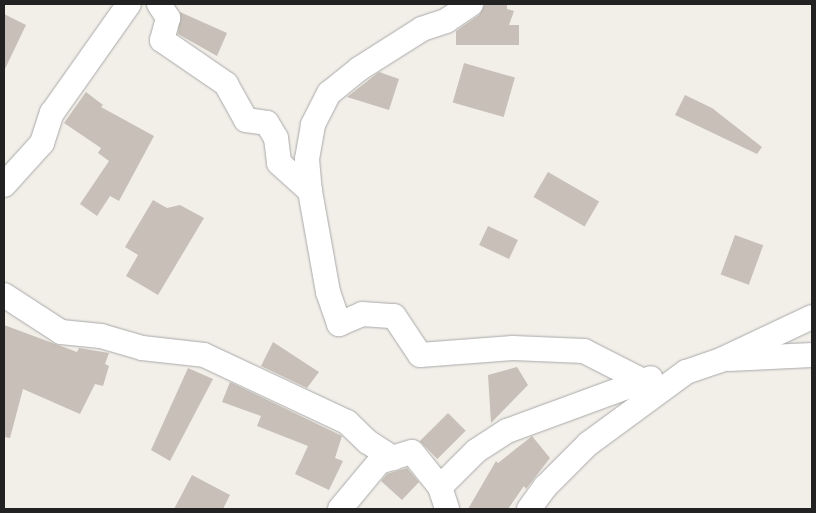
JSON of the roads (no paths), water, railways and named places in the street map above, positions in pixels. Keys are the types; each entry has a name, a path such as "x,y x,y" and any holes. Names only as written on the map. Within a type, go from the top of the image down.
{"street":[{"path":"4,185 42,143 52,113 129,4"},
{"path":"159,4 168,18 162,40 226,84 246,120 267,124 276,138 279,163 310,191"},
{"path":"471,4 446,21 422,29 359,69 328,93 313,126 307,159 310,191 328,292 338,324 362,314 394,316 420,355 513,348 584,351 641,380"},
{"path":"4,295 61,332 101,336 142,348 204,355 347,422 368,442 393,458"},
{"path":"340,509 379,462 412,452 443,498 476,451 507,431 641,380 686,372 722,359 812,317"},
{"path":"722,359 755,360 812,355"},
{"path":"529,509 545,487 588,444 686,372"}]}
